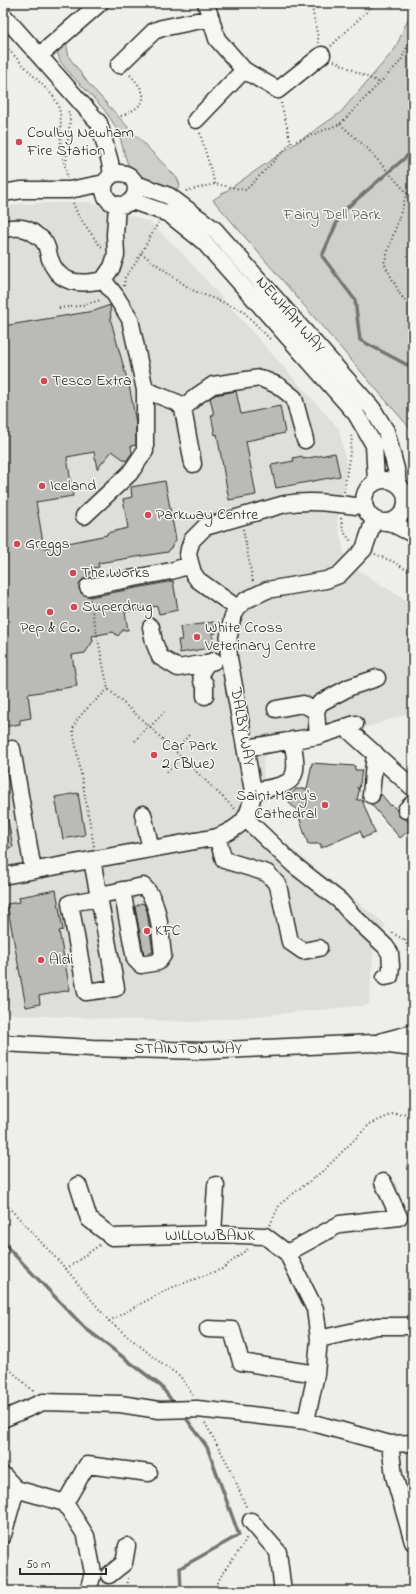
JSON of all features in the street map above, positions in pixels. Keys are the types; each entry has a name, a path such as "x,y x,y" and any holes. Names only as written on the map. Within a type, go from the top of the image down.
{"street":[{"path":"40,55 100,3"},
{"path":"120,65 154,31 208,11 217,39 244,70 278,90 322,55"},
{"name":"NEWHAM WAY","path":"3,15 99,123 109,179"},
{"path":"196,120 244,70"},
{"name":"NEWHAM WAY","path":"376,481 374,445 356,414 204,242 169,214 107,199 104,189 109,179 117,173 128,175 136,184 169,196 215,230 372,408 386,431 397,473 397,484 402,489 413,517"},
{"path":"3,193 22,190 69,190 109,179"},
{"path":"3,229 17,227 31,230 44,242 50,260 58,274 70,282 90,283 103,280 112,267 116,255 115,235 124,203 136,195 136,184"},
{"path":"84,516 130,473 145,451 144,390 130,319 115,294 103,280"},
{"path":"183,409 194,398 212,385 260,378 280,386 294,398 305,440"},
{"path":"144,390 178,403 183,409 193,464"},
{"path":"397,484 391,480 376,481 367,489 363,503 368,515 413,534"},
{"path":"356,506 297,502 205,527 192,540 189,549 190,565 198,580 237,608 246,600 267,590 326,580 339,575 364,549 382,521 400,516 404,510 406,502"},
{"path":"88,587 171,571 190,565"},
{"name":"DALBY WAY","path":"237,608 232,619 229,632 229,658 253,791 252,803 241,814"},
{"path":"151,627 154,642 160,657 178,668 229,658"},
{"path":"205,696 205,684 202,681 201,672 207,663"},
{"path":"318,736 316,711 320,703 350,687 377,678"},
{"path":"276,709 303,704 316,711"},
{"path":"246,748 318,736 350,726 375,753 413,788"},
{"path":"253,791 280,786 290,781 295,771 296,761 292,740"},
{"path":"12,749 33,870"},
{"path":"371,795 375,753"},
{"path":"143,814 151,849"},
{"path":"3,876 217,837 233,831 241,814 294,865 340,901 385,946 390,953 391,966 390,976 385,977"},
{"path":"217,837 224,860 267,873 278,885 290,942 303,951 319,948"},
{"path":"94,859 99,896 116,988 86,992 70,903 99,896 122,890 144,886 149,891 155,903 164,955 158,962 141,965 135,959 122,890"},
{"name":"STAINTON WAY","path":"374,1043 413,1034"},
{"name":"STAINTON WAY","path":"3,1043 92,1048 203,1051 374,1043 413,1048"},
{"path":"287,1253 340,1224 399,1217 383,1182"},
{"path":"78,1185 89,1219 112,1237"},
{"path":"213,1234 216,1185"},
{"name":"WILLOWBANK","path":"112,1237 213,1234 265,1236 287,1253 315,1309 319,1339 316,1374 306,1421"},
{"path":"319,1339 377,1326 413,1326"},
{"path":"208,1330 232,1330 241,1362 316,1374"},
{"path":"3,1419 43,1402 120,1404 159,1410 197,1409 306,1421 390,1444 413,1443"},
{"path":"390,1444 394,1476 413,1542"},
{"path":"65,1504 87,1465 149,1473"},
{"path":"3,1474 16,1489 65,1504 86,1536 93,1573 88,1591"},
{"path":"4,1535 16,1489"},
{"path":"251,1521 278,1552 284,1591"},
{"path":"110,1576 124,1563 127,1546"},
{"path":"93,1573 110,1576 128,1585"}],"path":[{"path":"311,3 322,55"},
{"path":"322,55 376,3"},
{"path":"398,3 413,5"},
{"path":"413,33 401,61 340,124 367,148 407,193 413,194"},
{"path":"3,44 59,104 61,112 62,156 69,190 78,215 100,246 135,264"},
{"path":"322,55 380,83"},
{"path":"120,65 139,84 143,96 142,104 134,111 121,116"},
{"path":"278,90 291,143"},
{"path":"65,166 70,120 66,102"},
{"path":"196,120 215,184"},
{"path":"407,193 384,263 400,294 413,311"},
{"path":"241,516 255,595"},
{"path":"88,587 108,689 241,814"},
{"path":"94,859 72,730 78,719 108,689"},
{"path":"135,741 164,712"},
{"path":"174,751 190,735"},
{"path":"167,772 181,757"},
{"path":"413,941 405,940 413,959"},
{"path":"109,1321 168,1289 222,1269 265,1236 280,1204 324,1170 370,1124 393,1114 413,1115"},
{"path":"3,1201 66,1269 109,1321 162,1364 180,1376 194,1394 197,1409 231,1470 251,1521 244,1544 216,1583 217,1591"},
{"path":"66,1269 112,1237"},
{"path":"3,1363 32,1389 43,1402"}],"shaded area":[{"path":"90,202 150,222 182,253 339,429 347,466 337,521 346,562 413,605 413,712 340,736 267,753 263,759 264,779 262,802 255,819 386,925 374,943 369,1005 194,1022 20,1015 3,1012 3,208 19,204"}],"green space":[{"name":"Fairy Dell Park","path":"413,8 413,435 408,426 213,200 340,113 395,49"},
{"path":"66,42 69,57 88,83 177,178 180,185 179,188 171,190 137,179 133,174 129,168 119,134 111,119 97,101 74,78 60,61 57,46"}],"building":[{"name":"Parkway Centre","path":"110,305 111,321 130,390 136,423 136,445 131,446 132,453 126,461 112,451 97,469 94,452 67,457 73,496 36,502 44,548 107,535 107,533 128,528 123,499 132,497 131,487 165,481 176,540 168,552 98,563 99,567 93,568 88,577 82,580 79,588 81,593 90,597 173,581 178,610 159,614 157,606 125,612 128,630 123,630 118,636 113,632 92,636 93,641 85,653 72,655 77,686 28,694 31,718 20,720 20,724 3,727 3,326 94,311"},
{"path":"236,391 241,414 280,406 285,433 246,441 256,495 229,500 217,434 215,435 211,415 214,415 210,398 215,395"},
{"path":"335,453 340,476 276,488 271,465 294,461 293,458 302,456 303,459"},
{"name":"White Cross Veterinary Centre","path":"214,622 216,633 212,634 215,647 180,653 178,640 182,640 180,627"},
{"name":"Saint Mary's Cathedral","path":"312,763 355,766 355,770 362,770 359,790 357,787 359,791 357,800 362,800 375,833 363,838 360,831 321,848 321,844 308,844 299,817 295,815 298,811 289,803 290,801 288,798 296,789 307,789"},
{"path":"78,793 85,835 63,839 55,797"},
{"path":"381,794 391,806 392,805 397,810 399,816 406,819 412,828 400,838 371,804 378,801"},
{"path":"8,820 13,847 3,849 3,821"},
{"name":"Aldi","path":"56,890 63,930 59,931 70,990 39,996 40,1004 26,1007 7,904 20,902 19,897"},
{"path":"141,903 144,904 147,911 153,952 144,955 135,907"}],"waterway":[{"path":"413,151 341,213 322,256 355,300 360,340 413,368"},
{"path":"3,1240 8,1248 85,1328 161,1386 175,1405"},
{"path":"181,1591 180,1568 239,1535 207,1447 183,1414"}],"place":[{"name":"Coulby Newham Fire Station","path":"19,142"},
{"name":"Tesco Extra","path":"44,381"},
{"name":"Iceland","path":"42,486"},
{"name":"Parkway Centre","path":"148,515"},
{"name":"Greggs","path":"17,544"},
{"name":"The Works","path":"73,573"},
{"name":"Superdrug","path":"74,607"},
{"name":"Pep & Co.","path":"50,612"},
{"name":"White Cross Veterinary Centre","path":"197,637"},
{"name":"Car Park 2 (Blue)","path":"154,755"},
{"name":"Saint Mary's Cathedral","path":"325,805"},
{"name":"KFC","path":"147,931"},
{"name":"Aldi","path":"41,960"}]}
